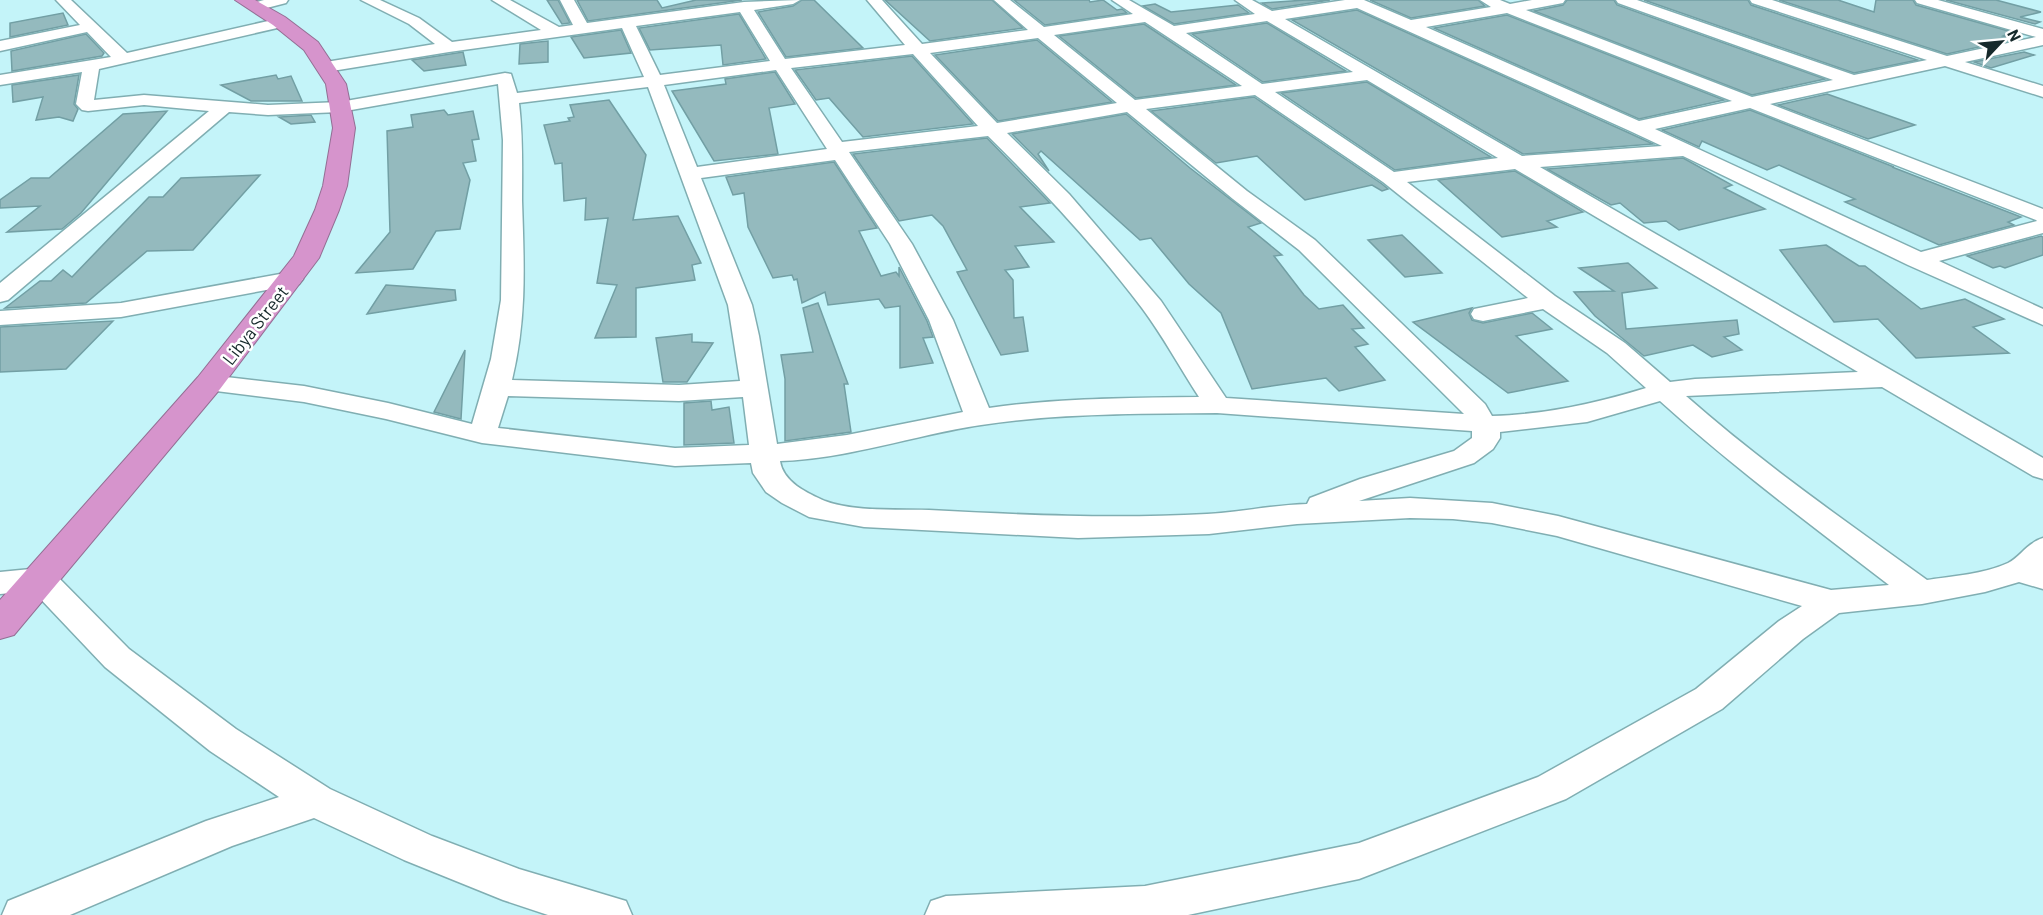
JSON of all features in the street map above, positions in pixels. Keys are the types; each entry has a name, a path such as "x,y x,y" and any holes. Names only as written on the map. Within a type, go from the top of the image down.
{"highway":[{"name":"Libya Street","path":"0,625 209,383 291,279 306,258 318,233 335,186 344,128 336,84 311,46 265,7"}],"street":[{"path":"63,0 123,59"},
{"path":"368,0 414,21 449,47"},
{"path":"499,0 558,33"},
{"path":"567,0 583,30"},
{"path":"326,67 449,47 627,23 702,6 744,6 793,0"},
{"path":"874,0 965,102 1062,198 1153,306 1218,405"},
{"path":"1001,0 1321,258 1469,404 1485,424 1484,445 1464,457 1370,486 1297,514"},
{"path":"1119,0 1172,31 1390,178 1547,301 1616,348 1698,422 1763,474 1922,593"},
{"path":"1242,0 2043,470"},
{"path":"1486,0 2043,216"},
{"path":"1411,25 1558,0"},
{"path":"1623,0 1853,81"},
{"path":"1757,0 2043,92"},
{"path":"1922,0 2043,34"},
{"path":"1172,31 1355,1 1637,128 2043,318"},
{"path":"744,6 910,259 941,320 979,417"},
{"path":"0,80 123,59 265,7"},
{"path":"511,99 780,64 920,49 1146,17"},
{"path":"627,23 654,81 740,305 767,473 776,485 820,510 864,517 1078,528 1209,524 1297,514 1410,508 1453,509 1492,513 1558,526 1831,602 1922,593 2031,574 2043,549"},
{"path":"0,46 17,50 91,27"},
{"path":"1637,128 2043,40"},
{"path":"482,435 497,388 510,332 512,305 511,99 497,41"},
{"path":"91,66 85,104 87,106 144,100 268,110 340,107 506,78"},
{"path":"691,174 993,129 1130,105 1370,75"},
{"path":"0,295 224,107"},
{"path":"1390,178 1518,163 1684,150"},
{"path":"1916,260 2043,226"},
{"path":"0,318 121,310 291,279"},
{"path":"1483,314 1547,301"},
{"path":"209,383 304,394 388,411 482,435 675,457 763,455 847,444 979,417 1024,411 1218,405 1485,424 1549,420 1587,414 1666,391 1754,383 1886,379"},
{"path":"497,388 650,393 755,388"},
{"path":"0,583 41,579 117,657 223,740 316,801 418,848 518,887 611,915"},
{"path":"946,915 1145,905 1359,861 1552,788 1709,699 1791,630 1831,602"},
{"path":"23,915 220,833 316,801"}],"building":[{"path":"547,0 558,0 570,23 562,24"},
{"path":"577,0 657,0 662,8 696,0 742,0 588,21"},
{"path":"802,0 814,0 863,48 786,57 758,12 793,6"},
{"path":"885,0 992,0 1023,28 930,41"},
{"path":"1014,0 1089,0 1090,2 1103,0 1117,10 1122,9 1127,13 1045,25"},
{"path":"1330,0 1272,9 1262,3"},
{"path":"1370,0 1478,0 1485,6 1411,18"},
{"path":"1567,0 1614,0 1617,5 1825,79 1752,95 1534,11 1563,5"},
{"path":"1644,0 1748,0 1751,5 1918,60 1854,73"},
{"path":"1779,0 1838,0 1874,12 1876,0 1913,0 1916,5 2012,32 2003,36 2015,39 1947,54"},
{"path":"1946,0 1996,0 2041,12 2020,17 2040,22 2035,24"},
{"path":"1155,4 1171,12 1238,5 1249,13 1174,24 1143,6"},
{"path":"1357,10 1653,144 1523,154 1292,20"},
{"path":"63,13 68,25 10,37 10,23"},
{"path":"739,14 766,59 723,65 721,45 650,50 639,28"},
{"path":"1507,15 1724,100 1639,119 1434,28"},
{"path":"1267,23 1346,71 1263,82 1192,34"},
{"path":"1144,24 1236,85 1136,98 1059,36"},
{"path":"621,30 631,53 584,58 571,37"},
{"path":"86,34 104,53 102,56 12,71 11,51"},
{"path":"1037,40 1112,102 998,121 935,55"},
{"path":"548,41 548,62 519,64 520,44"},
{"path":"463,52 466,65 424,71 412,60"},
{"path":"2024,52 2034,55 1991,68 1974,62"},
{"path":"912,56 973,124 863,137 829,98 816,100 795,70"},
{"path":"775,72 795,104 769,108 778,154 714,161 672,91 726,84 725,79"},
{"path":"79,75 74,104 78,109 73,121 59,117 36,120 43,97 13,102 12,85"},
{"path":"276,75 278,79 291,76 302,101 251,101 221,85"},
{"path":"1367,82 1491,157 1395,170 1281,93"},
{"path":"1827,94 1915,125 1868,139 1778,105"},
{"path":"1254,97 1388,189 1382,191 1372,185 1305,200 1257,156 1216,163 1151,111"},
{"path":"609,100 646,155 633,220 678,216 701,263 692,265 695,280 636,288 636,337 595,338 617,285 597,283 608,218 585,220 586,198 564,201 562,163 555,164 544,125 570,121 568,118 574,117 570,105"},
{"path":"444,110 448,115 473,111 479,139 472,140 476,161 463,163 470,180 460,229 436,231 413,269 356,273 390,232 387,131 413,127 411,115"},
{"path":"1750,110 2021,217 2008,222 2014,225 1939,245 1845,202 1855,199 1779,165 1767,170 1702,141 1699,147 1662,130"},
{"path":"167,111 81,213 62,229 7,232 40,206 0,208 0,200 31,178 49,178 123,114"},
{"path":"1126,114 1190,168 1261,223 1248,227 1282,255 1274,256 1304,295 1319,309 1343,305 1364,328 1352,329 1368,344 1355,347 1385,380 1339,391 1326,378 1252,389 1221,313 1189,284 1151,238 1140,240 1041,151 1038,154 1049,171 1012,134"},
{"path":"311,115 315,122 291,124 279,117"},
{"path":"987,138 1050,203 1020,207 1054,242 1015,246 1029,267 1005,270 1013,280 1014,318 1023,317 1028,351 1001,355 957,272 967,270 943,226 932,215 899,221 853,154"},
{"path":"1683,158 1732,185 1724,188 1765,209 1679,230 1666,221 1644,223 1620,203 1611,205 1547,169"},
{"path":"834,162 877,228 859,231 881,276 896,272 899,276 899,267 927,321 933,337 923,338 933,363 900,368 900,306 885,308 879,299 828,305 825,292 802,303 797,279 794,280 792,275 773,278 748,227 744,193 733,195 726,177"},
{"path":"1515,171 1583,212 1547,221 1557,227 1502,237 1438,180"},
{"path":"260,175 193,250 147,251 86,303 5,308 40,281 51,281 63,270 72,277 149,197 163,197 181,178"},
{"path":"1402,235 1442,273 1405,277 1368,240"},
{"path":"2043,237 2043,255 2005,268 2000,266 1993,268 1967,256"},
{"path":"1826,245 1859,266 1865,266 1921,309 1965,299 2004,319 1973,327 2009,353 1916,358 1878,319 1834,322 1780,250"},
{"path":"1628,263 1657,288 1622,293 1626,329 1737,320 1739,334 1724,337 1742,350 1712,357 1693,345 1644,356 1595,316 1574,292 1614,291 1579,268"},
{"path":"386,285 455,290 456,300 367,314"},
{"path":"818,303 848,384 844,384 851,432 785,441 785,379 781,355 813,352 803,308"},
{"path":"1472,308 1469,313 1472,320 1483,323 1532,313 1552,329 1516,336 1568,381 1508,393 1413,322"},
{"path":"113,321 66,369 0,372 0,327"},
{"path":"692,334 692,342 713,343 687,382 663,382 656,338"},
{"path":"465,350 461,419 434,412"},
{"path":"711,401 712,410 729,407 734,443 684,445 684,403"}]}
